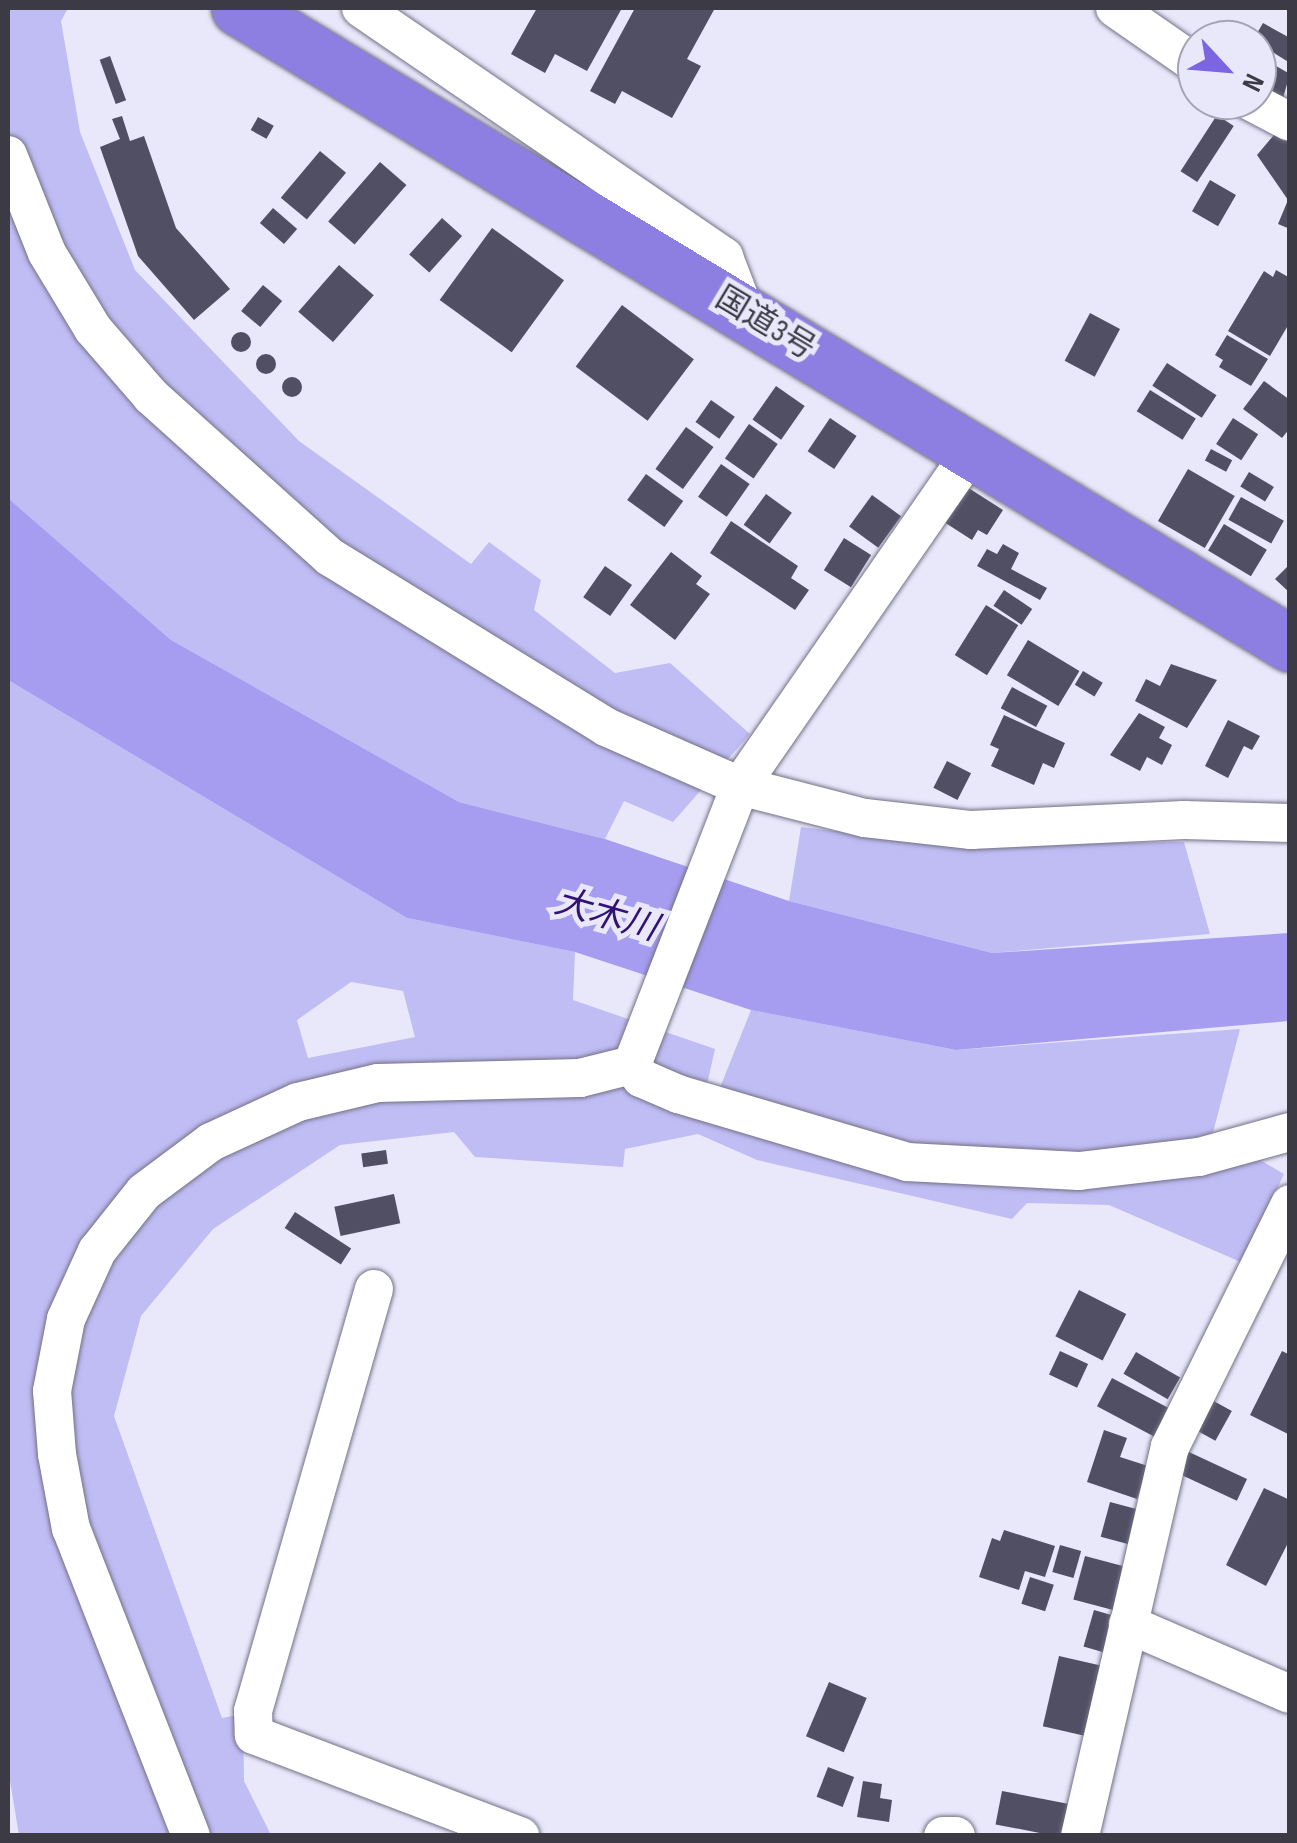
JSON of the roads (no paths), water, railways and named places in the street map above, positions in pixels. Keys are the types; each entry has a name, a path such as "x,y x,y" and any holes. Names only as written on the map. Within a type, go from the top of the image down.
{"highway":[{"name":"国道3号","path":"239,8 1290,644"}],"street":[{"path":"361,8 724,256 744,312"},
{"path":"1115,8 1177,50"},
{"path":"8,156 48,252 94,329 151,396 300,531 402,606 539,690 740,786 866,818 972,830 1184,820 1290,823"},
{"path":"632,1065 720,823 740,786 973,450"},
{"path":"632,1065 641,1078 678,1094 906,1162 1079,1171 1199,1157 1262,1145 1290,1132"},
{"path":"191,1836 71,1529 57,1454 55,1373 66,1319 97,1250 144,1192 211,1142 298,1102 378,1083 580,1078 632,1065"},
{"path":"1080,1836 1170,1447 1290,1204"},
{"path":"374,1289 253,1711 254,1734 520,1836"},
{"path":"1128,1624 1290,1694"},
{"path":"943,1836 956,1836"}],"water":[{"name":"大木川","path":"8,498 171,640 459,802 605,839 789,901 992,953 1289,933 1289,1021 956,1050 751,1010 575,952 407,918 8,680"}]}
